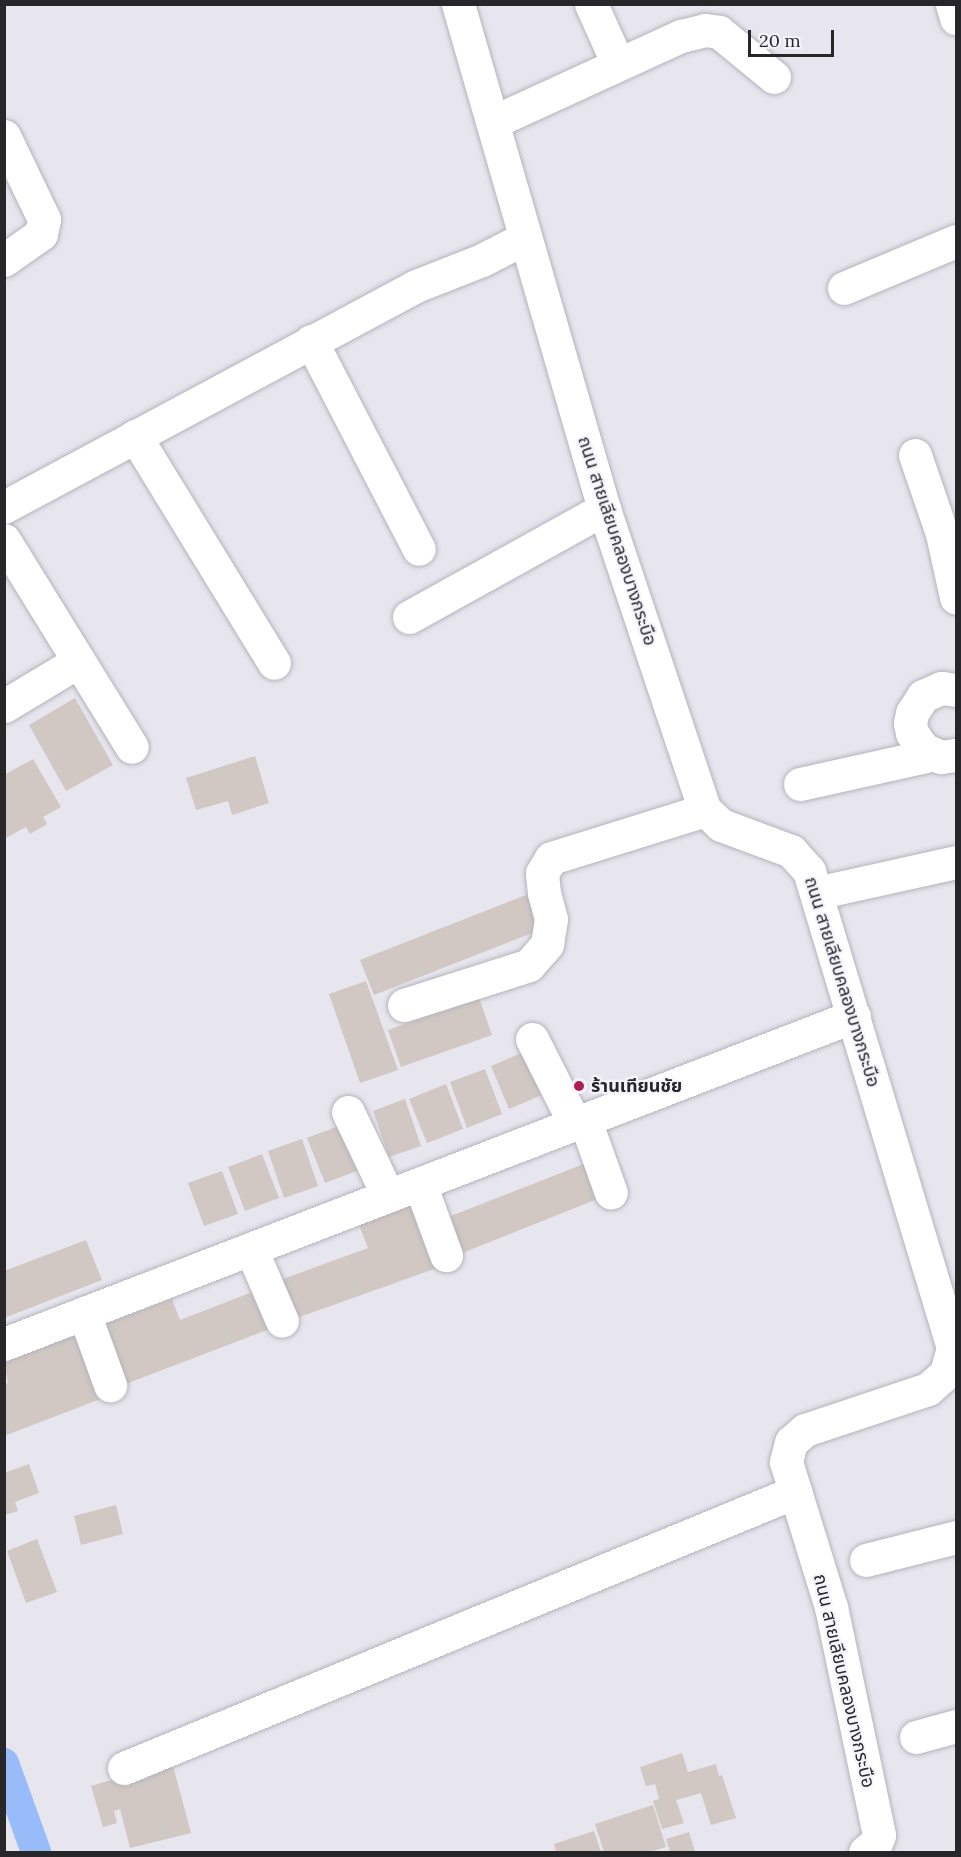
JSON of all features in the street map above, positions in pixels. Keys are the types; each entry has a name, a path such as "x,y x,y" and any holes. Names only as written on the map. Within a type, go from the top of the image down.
{"street":[{"name":"ถนน สายเลียบคลองบางกระบือ","path":"458,4 604,509 705,810 721,825 790,851 808,871 854,1016 953,1348 946,1373 928,1389 805,1430 791,1442 786,1462 831,1607 879,1834 876,1844 865,1852"},
{"path":"591,4 613,52"},
{"path":"952,4 957,18"},
{"path":"493,122 681,36 705,30 719,32 774,77"},
{"path":"4,136 44,219 41,234 4,260"},
{"path":"4,507 416,286 482,260 525,238"},
{"path":"844,288 957,241"},
{"path":"311,341 419,549"},
{"path":"135,436 274,663"},
{"path":"915,455 950,528 957,597"},
{"path":"409,617 604,509"},
{"path":"4,540 132,747"},
{"path":"4,706 79,661"},
{"path":"944,755 923,749 912,733 912,713 923,696 955,684"},
{"path":"800,784 944,755"},
{"path":"404,1005 529,965 547,944 551,919 544,893 542,873 551,858 705,810"},
{"path":"816,893 957,862"},
{"path":"4,1344 854,1016"},
{"path":"532,1039 580,1122 611,1192"},
{"path":"348,1112 388,1196"},
{"path":"420,1184 446,1255"},
{"path":"251,1249 282,1321"},
{"path":"84,1313 110,1384"},
{"path":"123,1768 795,1492"},
{"path":"866,1560 957,1537"},
{"path":"916,1737 957,1726"}],"building":[{"path":"75,698 113,765 66,791 29,725"},
{"path":"255,756 269,803 232,815 228,801 196,810 186,778"},
{"path":"33,759 61,807 43,817 47,824 30,834 26,827 4,839 4,775"},
{"path":"531,893 545,928 374,995 360,960"},
{"path":"366,981 398,1070 360,1083 329,994"},
{"path":"479,998 492,1035 401,1067 388,1030"},
{"path":"524,1052 542,1095 509,1109 491,1066"},
{"path":"485,1069 502,1114 467,1128 450,1082"},
{"path":"446,1084 463,1129 427,1143 409,1099"},
{"path":"405,1099 421,1146 389,1157 373,1111"},
{"path":"344,1124 362,1169 325,1183 307,1138"},
{"path":"302,1139 318,1186 284,1198 268,1151"},
{"path":"262,1154 279,1198 245,1211 228,1167"},
{"path":"586,1163 600,1198 460,1254 446,1218"},
{"path":"222,1171 238,1214 204,1226 188,1183"},
{"path":"414,1205 437,1268 294,1319 280,1280 368,1248 359,1225"},
{"path":"86,1240 102,1280 4,1318 4,1271"},
{"path":"255,1291 270,1329 123,1385 100,1326 172,1299 180,1320"},
{"path":"77,1333 103,1398 4,1436 4,1384 8,1383 4,1361"},
{"path":"29,1464 39,1493 15,1502 18,1511 4,1515 4,1473"},
{"path":"116,1505 123,1534 81,1545 74,1516"},
{"path":"37,1539 57,1592 26,1603 7,1551"},
{"path":"682,1753 688,1772 716,1764 719,1776 722,1775 736,1818 711,1825 701,1793 676,1800 684,1823 662,1829 653,1801 659,1799 655,1784 646,1786 640,1767"},
{"path":"172,1762 191,1833 130,1848 120,1809 114,1811 117,1823 103,1827 91,1786"},
{"path":"653,1805 666,1847 650,1852 604,1852 595,1824"},
{"path":"594,1831 601,1852 556,1852 554,1844"},
{"path":"689,1832 695,1852 670,1852 666,1839"}],"waterway":[{"path":"4,1763 36,1852"}],"place":[{"name":"ร้านเทียนชัย","path":"579,1086"}]}
